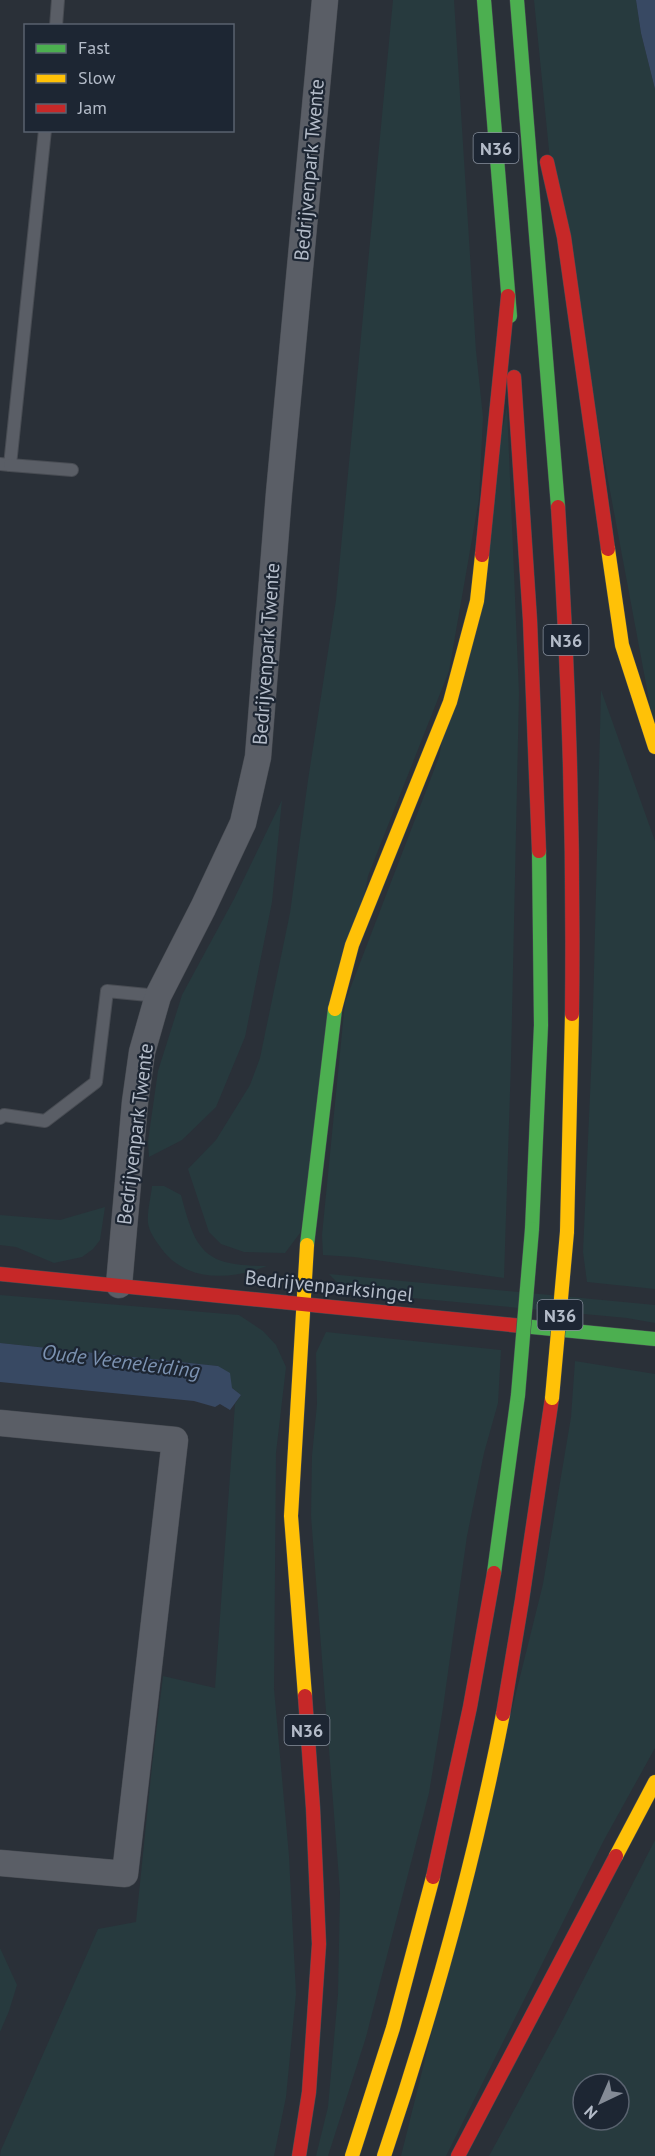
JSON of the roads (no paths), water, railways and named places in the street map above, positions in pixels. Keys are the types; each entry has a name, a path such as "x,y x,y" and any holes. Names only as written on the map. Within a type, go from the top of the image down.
{"main road":[{"name":"N36","path":"352,2156 369,2109 409,1972 437,1862 469,1717 497,1564 508,1483 532,1229 541,1027 535,684 521,460 484,0"},
{"name":"N36","path":"384,2156 424,2031 485,1801 525,1585 552,1398 567,1232 573,1000 572,768 552,435 518,0"},
{"name":"N36","path":"521,49 564,237 622,645 655,747"},
{"name":"N36","path":"299,2156 309,2092 319,1944 313,1808 291,1516 306,1253 336,1004 352,945 450,702 477,601 508,296"},
{"name":"Bedrijvenparksingel","path":"0,1274 655,1338"},
{"path":"458,2156 655,1782"}],"street":[{"name":"Bedrijvenpark Twente","path":"118,1285 135,1102 142,1052 158,996 243,823 258,758 279,493 325,0"},
{"path":"0,1423 175,1440 125,1874 0,1863"}],"lane":[{"path":"56,24 58,0"},
{"path":"45,132 5,465 72,470"},
{"path":"0,1118 4,1115 45,1121 96,1082 107,991 158,996"}],"water":[{"path":"636,0 655,0 655,89 641,33"},
{"name":"Oude Veeneleiding","path":"0,1343 218,1366 230,1373 232,1388 241,1395 230,1410 220,1404 215,1407 194,1401 0,1382"}]}
